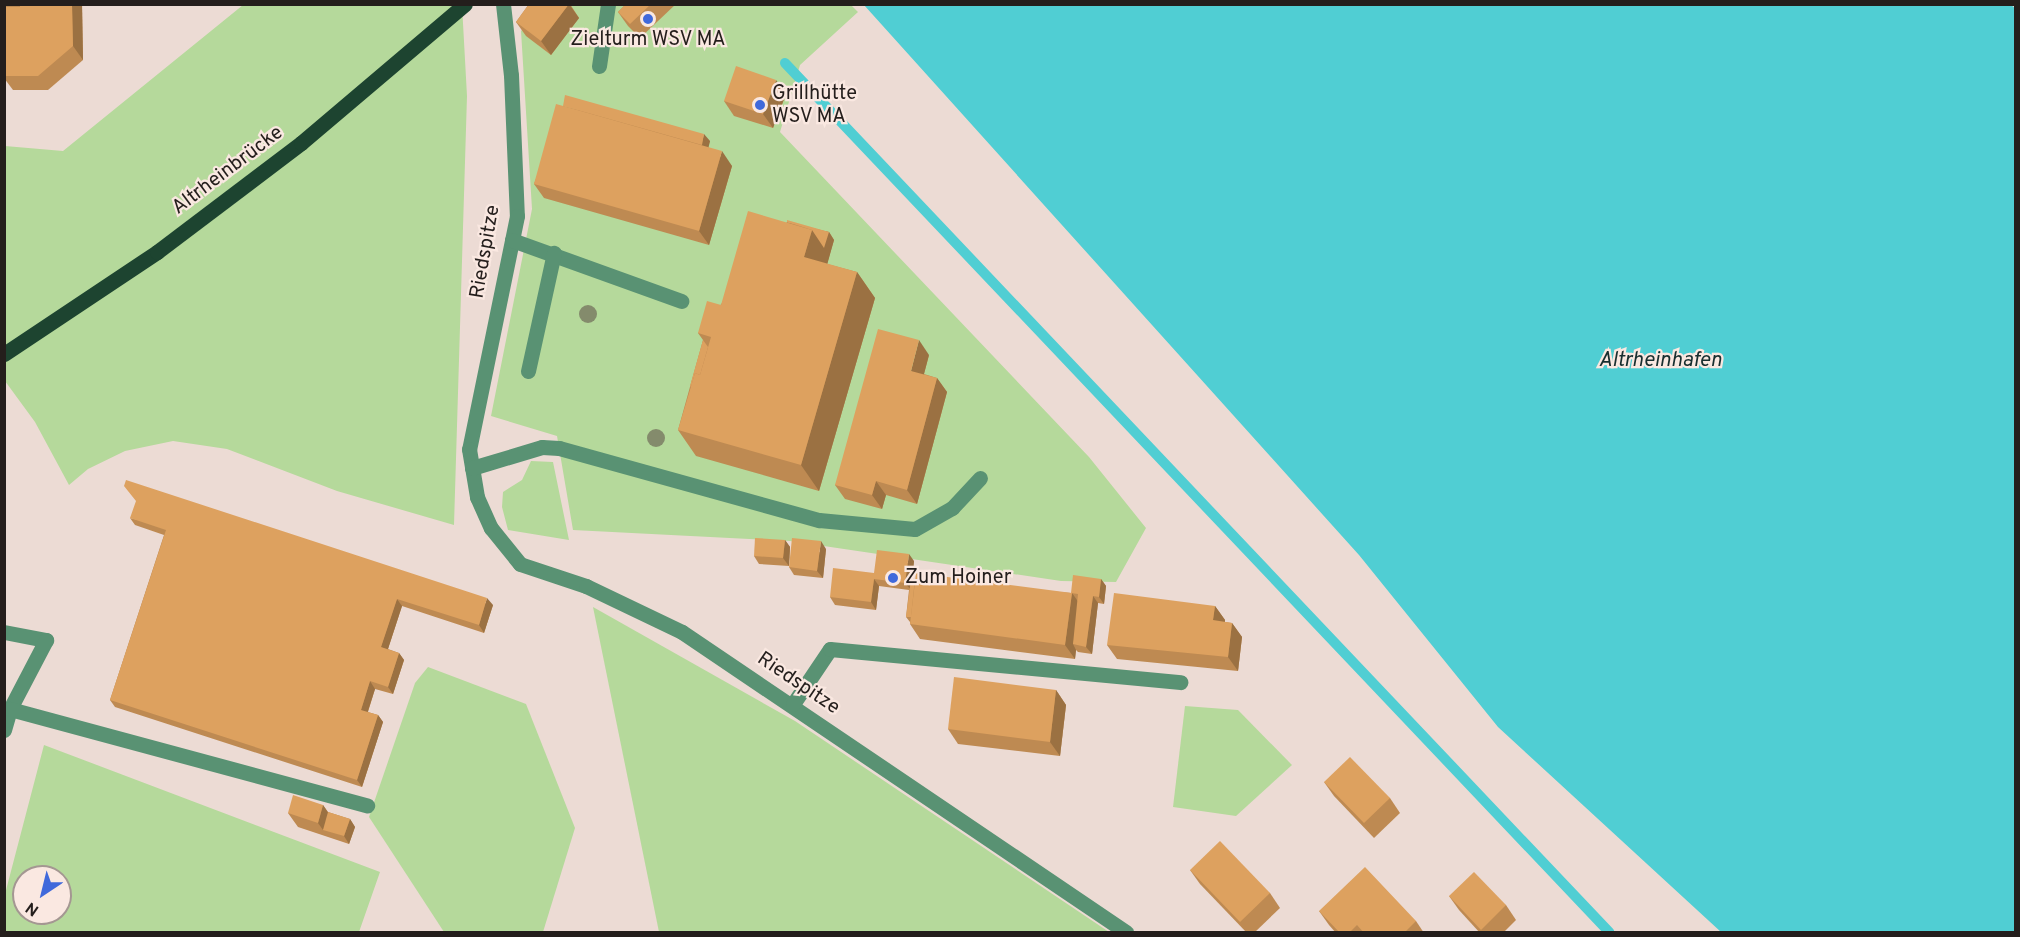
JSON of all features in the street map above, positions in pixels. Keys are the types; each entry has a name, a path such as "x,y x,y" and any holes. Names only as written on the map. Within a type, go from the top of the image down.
{"main road":[{"name":"Altrheinbrücke","path":"4,354 175,238 301,143 465,4"}],"street":[{"name":"Riedspitze","path":"503,4 511,75 517,216 469,449 477,497 491,528 520,564 586,586 682,632 793,704 1126,933"},
{"path":"599,66 608,4"},
{"path":"512,240 554,253 681,301"},
{"path":"528,371 554,253"},
{"path":"472,468 542,447 560,448 819,520 915,529 952,508 980,478"},
{"path":"4,632 46,640 10,709 4,730"},
{"path":"793,704 830,649 1180,682"},
{"path":"10,709 367,805"}],"green space":[{"path":"243,5 462,5 467,96 454,525 337,491 227,449 173,441 125,451 88,469 69,485 35,422 5,381 5,146 63,151"},
{"path":"547,5 851,5 858,12 800,65 780,132 1089,457 1146,528 1116,582 1061,581 790,541 573,530 557,436 491,416 532,209 521,31"},
{"path":"531,461 553,462 569,540 508,530 502,507 503,492 522,480"},
{"path":"593,607 795,721 1109,932 659,932"},
{"path":"428,667 526,704 575,828 543,932 444,932 369,817 415,683"},
{"path":"1185,706 1238,710 1292,765 1236,816 1173,807"},
{"path":"44,745 380,872 359,932 5,932 5,894 12,867 12,925 72,925 72,865 13,865"}],"water":[{"name":"Altrheinhafen","path":"864,5 2011,5 2016,9 2015,932 1721,932 1498,727 1359,555"}],"building":[{"path":"20,4 72,4 73,46 38,76 4,76 4,7 20,7"},
{"path":"529,4 569,4 541,41 516,22"},
{"path":"626,4 651,4 630,24 618,12"},
{"path":"736,66 776,80 763,114 724,101"},
{"path":"565,95 704,134 702,145 563,106"},
{"path":"556,104 722,151 699,231 534,184"},
{"path":"748,211 812,230 804,257 857,272 801,465 678,430 695,373 700,375 711,337 698,333 707,301 721,305"},
{"path":"787,220 829,232 824,248 812,230 787,222"},
{"path":"878,329 919,340 911,371 937,378 907,490 876,481 872,495 835,485"},
{"path":"703,340 708,347 700,375 695,373 691,387 690,386"},
{"path":"126,480 487,598 479,625 397,599 381,647 399,653 388,687 370,681 361,710 378,715 357,780 110,700 166,530 130,518 136,501 124,486"},
{"path":"755,538 785,540 783,558 754,556"},
{"path":"792,538 821,541 817,571 789,567"},
{"path":"877,550 909,554 905,583 874,579 871,602 830,597 833,568 874,573"},
{"path":"916,573 1072,593 1065,645 910,624"},
{"path":"1073,575 1101,579 1099,597 1093,596 1086,647 1073,644 1078,594 1071,593"},
{"path":"911,579 915,579 911,617 906,617"},
{"path":"1114,593 1215,606 1213,620 1232,623 1228,657 1107,645"},
{"path":"954,677 1056,690 1050,742 948,729"},
{"path":"1350,757 1390,798 1364,823 1324,782"},
{"path":"293,795 323,805 318,823 288,813"},
{"path":"328,812 350,819 344,836 323,830"},
{"path":"1220,841 1270,893 1240,922 1190,870"},
{"path":"1365,867 1416,921 1404,933 1364,933 1357,925 1349,933 1340,933 1319,911"},
{"path":"1474,872 1506,905 1481,930 1449,896"}],"waterway":[{"path":"785,63 1609,932"}],"place":[{"name":"Zielturm WSV MA","path":"648,19"},
{"name":"Grillhütte WSV MA","path":"760,105"},
{"name":"Zum Hoiner","path":"893,578"}]}
